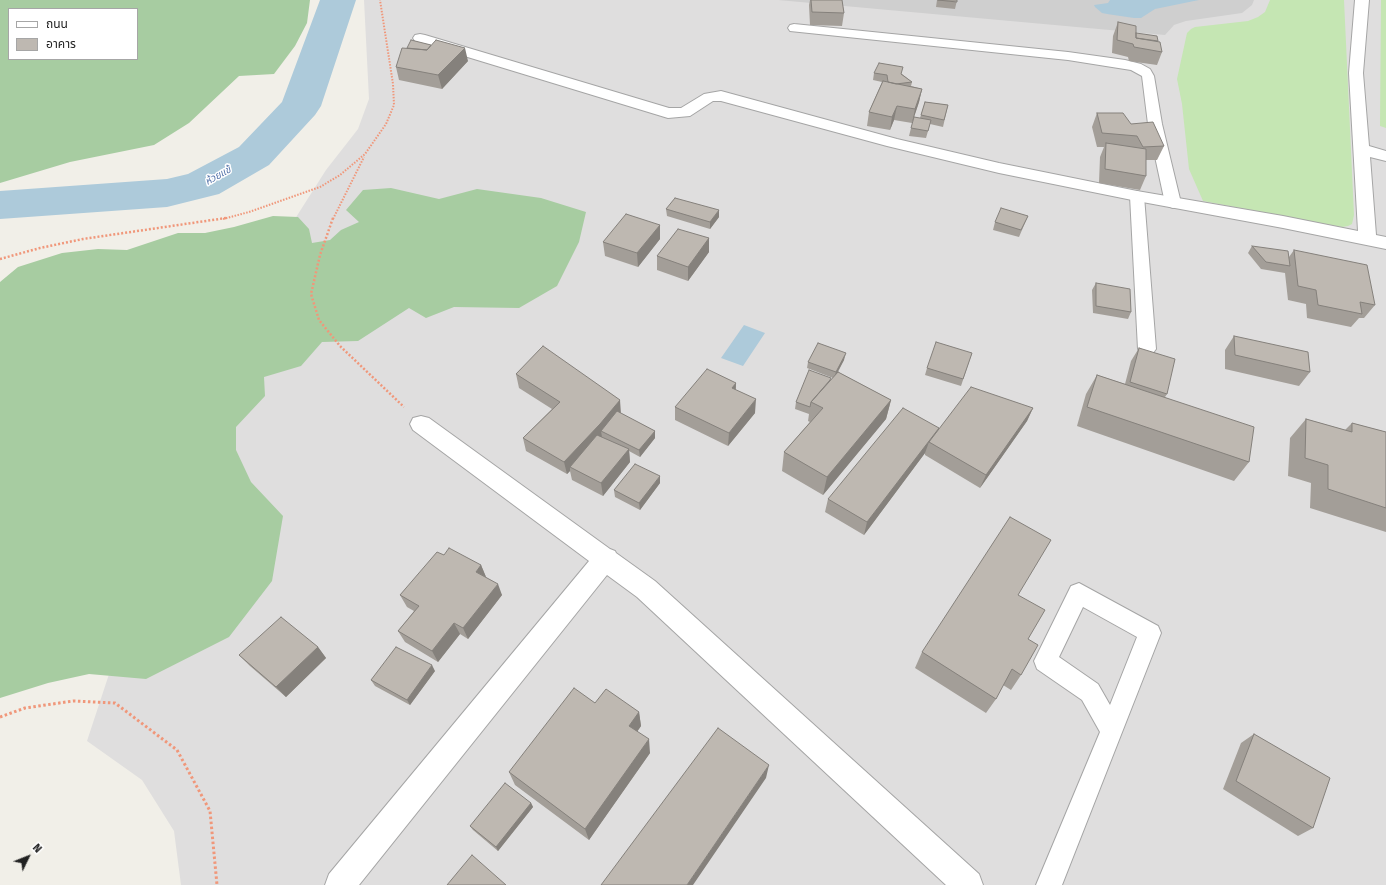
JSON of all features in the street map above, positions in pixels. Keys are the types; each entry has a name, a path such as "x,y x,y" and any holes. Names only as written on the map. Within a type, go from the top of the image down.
{"street":[{"path":"1362,0 1356,73 1367,238"},
{"path":"420,38 668,113 684,113 709,97 721,96 893,144 999,168 1173,203 1367,238 1386,243"},
{"path":"1361,149 1386,156"},
{"path":"422,424 606,558 652,594 968,885"},
{"path":"340,885 606,558"}],"lane":[{"path":"794,28 1068,56 1125,64 1136,67 1145,72 1148,76 1155,124 1173,203"},
{"path":"1137,196 1147,350"},
{"path":"1049,885 1112,730 1150,633 1079,593 1045,662 1090,692 1112,730"}],"path":[{"path":"380,0 393,84 394,105 386,124 365,154 330,225 320,256 311,294 319,320 340,346 422,424"},
{"path":"0,259 40,248 82,239 228,218 320,187 340,175 365,154"},
{"path":"0,717 25,708 73,701 115,703 177,750 210,811 216,885"}],"shaded area":[{"path":"364,0 1386,0 1386,885 181,885 174,831 142,780 87,741 220,337 326,170 358,129 369,99"},
{"path":"778,0 1254,0 1252,5 1242,13 1186,21 1174,25 1165,35"}],"green space":[{"path":"0,0 310,0 307,23 295,46 274,74 239,76 189,123 154,145 70,162 0,183"},
{"path":"1270,0 1344,0 1354,215 1352,224 1348,226 1342,227 1203,201 1189,169 1182,104 1177,79 1187,33 1195,27 1248,21 1265,12"},
{"path":"1381,0 1386,0 1386,128 1380,126"},
{"path":"391,188 439,199 477,189 541,198 586,212 579,242 557,286 519,308 454,307 426,318 409,308 358,341 322,342 301,366 264,377 265,396 236,427 236,450 251,482 283,516 272,581 229,637 146,679 89,674 48,683 0,698 0,282 18,267 62,253 98,249 127,250 178,233 205,233 234,227 273,216 298,217 309,229 312,243 330,240 341,230 359,222 346,210 363,190"}],"water":[{"path":"1110,0 1199,0 1155,9 1141,18 1134,18 1102,13 1094,5 1108,3"},
{"path":"744,325 765,333 743,366 721,358"}],"building":[{"path":"811,0 842,0 844,13 812,12"},
{"path":"938,0 957,0 957,2"},
{"path":"1118,22 1136,26 1136,38 1160,42 1162,52 1134,47 1133,44 1117,40"},
{"path":"1136,33 1157,36 1158,41 1136,38"},
{"path":"411,40 431,45 427,50 407,48"},
{"path":"436,40 465,48 438,75 396,67 402,48 427,50"},
{"path":"879,63 903,67 901,74 912,82 896,84 888,82 887,75 874,73"},
{"path":"883,81 922,89 915,109 897,106 892,117 869,112"},
{"path":"925,102 948,105 944,120 921,115"},
{"path":"1097,113 1123,113 1131,124 1153,122 1164,146 1143,147 1137,136 1102,133"},
{"path":"914,117 931,120 928,131 911,128"},
{"path":"1106,143 1146,149 1146,176 1105,169"},
{"path":"675,198 719,210 710,222 666,209"},
{"path":"1001,208 1028,216 1021,230 995,222"},
{"path":"626,214 660,225 637,253 603,242"},
{"path":"678,229 709,238 688,267 657,256"},
{"path":"1252,246 1288,251 1290,266 1266,262"},
{"path":"1294,250 1367,265 1375,305 1360,302 1362,314 1318,305 1316,290 1298,286"},
{"path":"1096,283 1130,289 1131,312 1096,306"},
{"path":"1234,336 1308,352 1310,372 1235,355"},
{"path":"936,342 972,353 963,379 927,368"},
{"path":"818,343 846,353 836,372 808,362"},
{"path":"543,346 620,400 600,424 564,462 523,438 560,402 516,374"},
{"path":"1139,348 1175,359 1167,394 1130,382"},
{"path":"707,369 736,383 732,388 756,399 729,433 675,407"},
{"path":"809,370 831,378 811,402 810,407 796,402"},
{"path":"838,372 891,400 827,477 784,452 823,408 811,402"},
{"path":"1097,375 1254,427 1249,462 1087,407"},
{"path":"971,387 1033,408 986,475 929,442"},
{"path":"903,408 939,428 867,522 828,499"},
{"path":"617,411 655,431 639,450 601,431"},
{"path":"1306,419 1352,432 1352,423 1386,432 1386,508 1328,489 1328,465 1305,458"},
{"path":"597,435 629,449 601,483 570,467"},
{"path":"635,464 660,476 639,503 614,490"},
{"path":"1010,517 1051,540 1018,595 1045,610 1028,639 1038,645 1021,675 1012,669 996,699 922,652"},
{"path":"449,548 481,565 476,572 498,584 463,628 454,623 432,651 398,631 419,606 400,595 437,552 444,555"},
{"path":"281,617 318,647 276,687 239,655"},
{"path":"396,647 432,665 407,700 371,680"},
{"path":"574,688 595,703 606,689 639,712 629,726 649,739 585,829 509,772"},
{"path":"718,728 769,765 687,885 601,885"},
{"path":"1254,734 1330,778 1313,828 1236,781"},
{"path":"505,783 531,803 496,847 470,826"},
{"path":"472,855 506,885 447,885"}],"waterway":[{"name":"ห้วยแข้","path":"0,205 167,193 203,184 254,156 301,106 338,0"}]}
